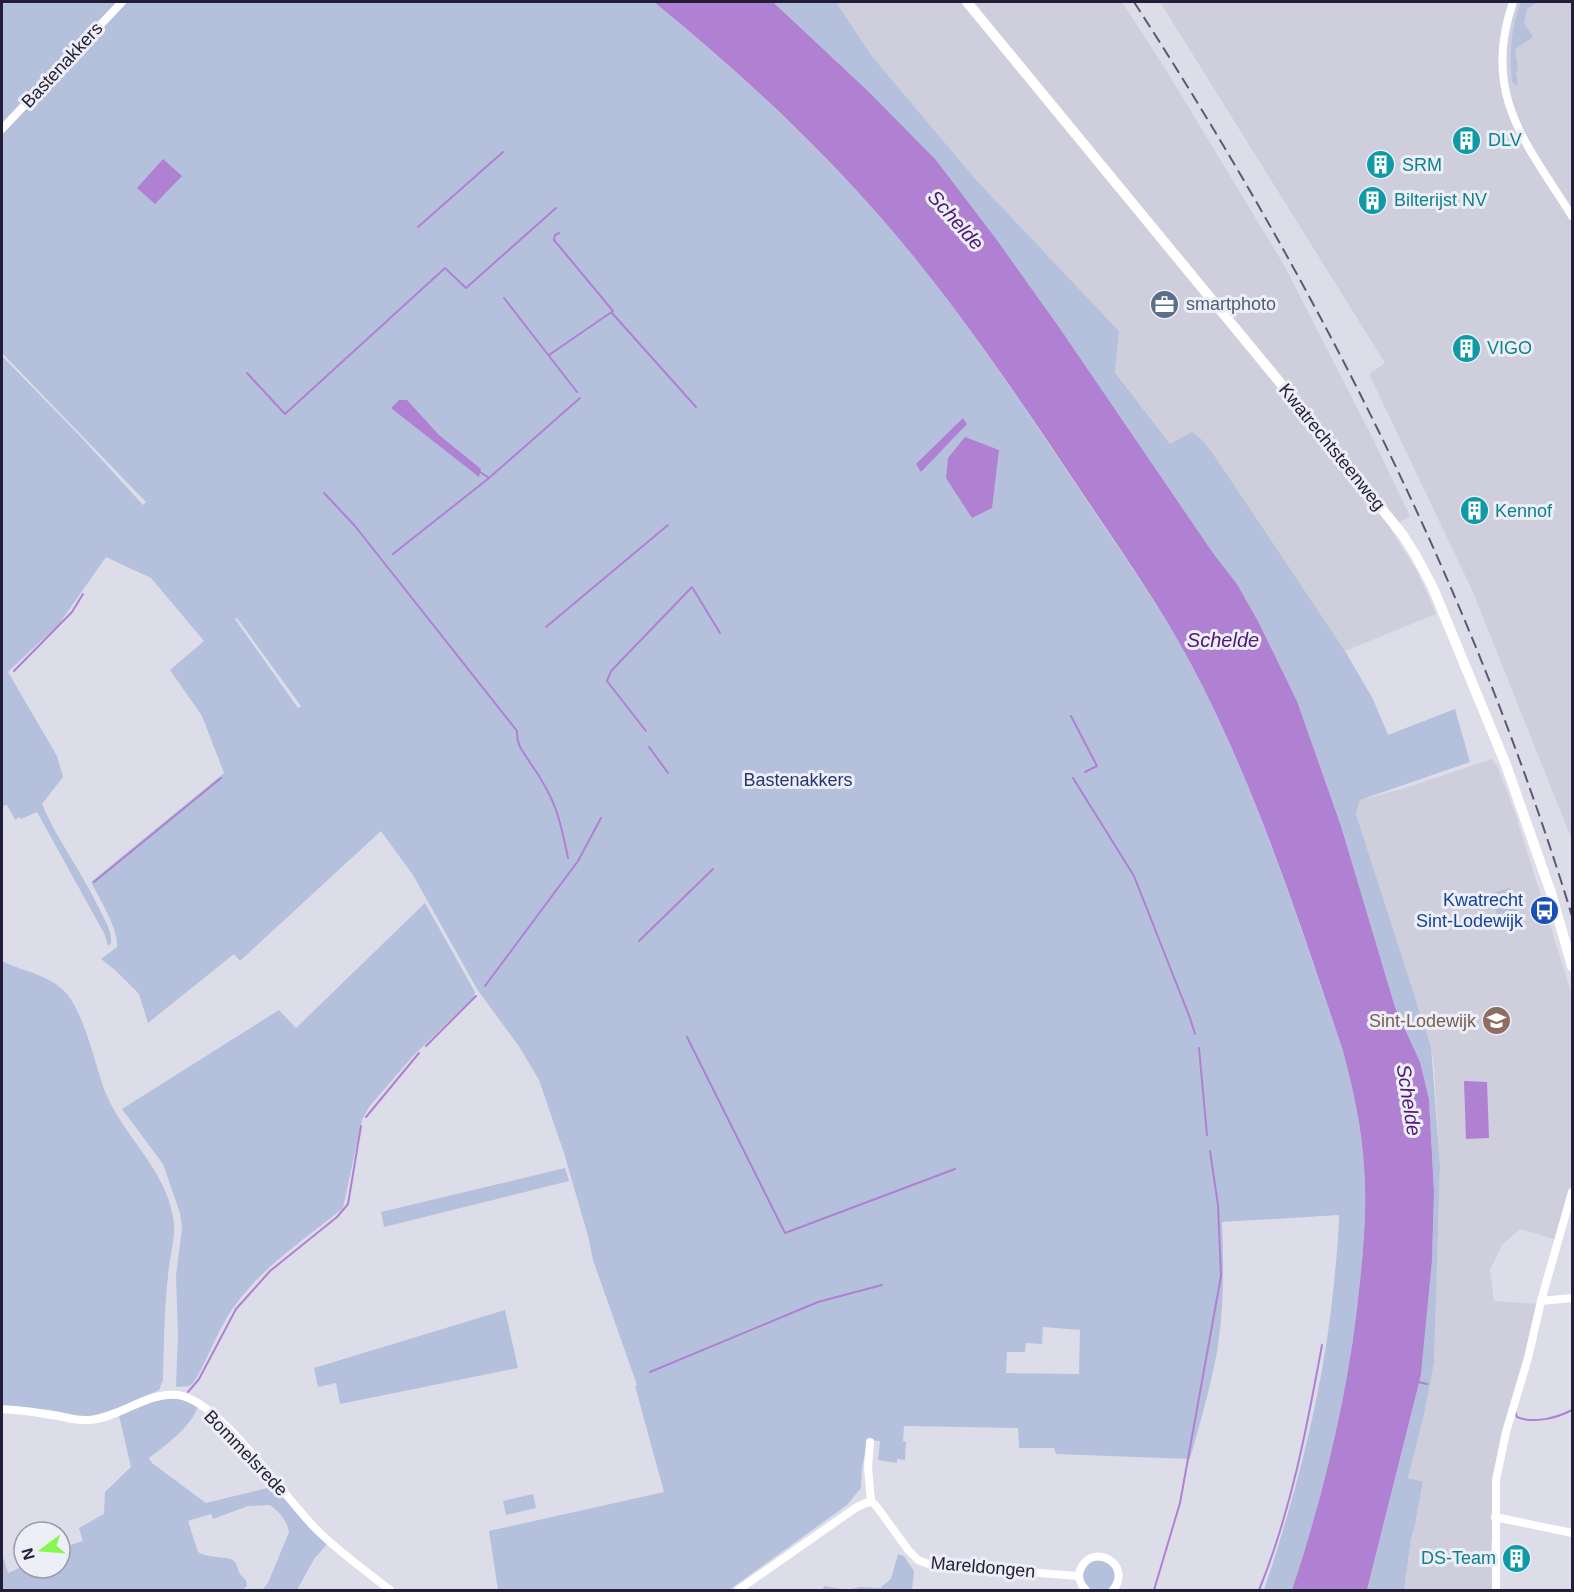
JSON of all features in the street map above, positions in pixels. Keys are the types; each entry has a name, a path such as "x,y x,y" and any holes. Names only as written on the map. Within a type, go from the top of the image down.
{"street":[{"name":"Bastenakkers","path":"2,129 122,2"},
{"name":"Kwatrechtsteenweg","path":"967,2 1305,413 1402,534 1416,556 1434,588 1506,765 1551,893 1572,966"},
{"path":"1513,2 1504,29 1502,44 1502,69 1510,110 1520,135 1572,216"},
{"path":"1496,1590 1496,1480 1541,1301 1572,1192"},
{"path":"1541,1301 1572,1298"},
{"name":"Bommelsrede","path":"2,1409 87,1420 98,1419 141,1402 168,1395 179,1395 192,1400 216,1416 316,1529 390,1590"},
{"path":"738,1590 857,1507 874,1504 868,1467 870,1442"},
{"name":"Mareldongen","path":"874,1504 909,1551 918,1560 931,1565 1079,1576"},
{"path":"1495,1517 1572,1533"},
{"path":"1086,1590 1079,1576 1082,1565 1097,1556 1109,1559 1117,1568 1119,1580 1113,1590"}],"shaded area":[{"path":"836,2 1122,2 1284,265 1410,516 1390,528 1417,571 1436,614 1345,651 1202,440 1192,433 1170,444 1115,371 1119,331 976,180 871,55"},
{"path":"1160,2 1572,2 1572,840 1473,592 1369,374 1385,363"},
{"path":"1492,759 1498,768 1515,813 1572,995 1572,1183 1557,1240 1520,1229 1502,1245 1490,1270 1494,1301 1537,1304 1496,1479 1495,1532 1491,1542 1492,1590 1404,1590 1411,1539 1423,1483 1408,1478 1434,1363 1440,1165 1434,1067 1431,1047 1356,814 1360,800 1402,789"}],"green space":[{"name":"Bastenakkers","path":"2,2 654,2 716,55 806,138 889,227 964,322 1010,387 1175,635 1224,731 1262,821 1343,1051 1356,1109 1364,1167 1364,1238 1360,1281 1350,1360 1335,1437 1292,1590 1264,1590 1298,1477 1316,1400 1329,1322 1339,1215 1222,1222 1223,1287 1217,1352 1190,1459 1056,1454 1054,1448 1019,1448 1018,1428 904,1426 905,1460 897,1459 897,1463 878,1460 880,1441 868,1440 862,1468 861,1488 847,1505 729,1590 498,1590 489,1531 664,1492 635,1386 637,1385 593,1260 564,1153 539,1080 520,1048 477,989 413,875 381,831 240,961 234,954 148,1023 139,994 101,959 117,947 117,940 108,914 91,882 224,773 202,716 170,670 204,641 151,578 106,557 59,624 8,672 57,756 63,777 42,804 107,925 111,938 108,946 105,935 37,812 15,820 7,805 3,806 2,356 143,505 146,502 2,353","holes":["237,618 301,706 298,708 235,619","1043,1327 1080,1330 1079,1374 1006,1373 1007,1352 1025,1352 1026,1343 1042,1344"]},
{"path":"773,2 836,2 871,55 976,180 1119,331 1115,372 1170,444 1192,432 1214,455 1345,651 1373,699 1388,735 1455,709 1470,762 1360,800 1356,814 1431,1047 1440,1165 1434,1363 1408,1478 1423,1482 1411,1539 1404,1590 1367,1590 1421,1375 1432,1261 1434,1192 1429,1099 1420,1062 1395,1007 1341,826 1297,701 1258,621 1237,584 1213,553 997,240 936,160 868,91"},
{"path":"1521,2 1538,2 1527,9 1524,23 1533,37 1515,49 1518,86 1512,82 1511,51 1513,31"},
{"path":"1510,888 1519,918 1499,923 1491,893"},
{"path":"425,903 475,992 474,997 413,1056 369,1107 362,1120 343,1208 267,1270 240,1298 219,1331 193,1383 189,1386 177,1387 176,1276 182,1228 180,1213 163,1164 122,1109 279,1010 296,1028"},
{"path":"2,961 42,976 57,985 70,999 83,1024 106,1094 123,1125 162,1184 173,1217 163,1380 159,1390 124,1406 92,1416 83,1417 51,1410 2,1406"},
{"path":"565,1168 569,1181 384,1227 381,1212"},
{"path":"505,1310 518,1368 340,1404 336,1383 318,1387 314,1368"},
{"path":"167,1397 185,1398 198,1407 183,1429 149,1458 152,1463 206,1503 275,1486 327,1544 314,1559 297,1590 262,1590 268,1583 289,1532 282,1517 270,1505 248,1506 213,1519 211,1514 188,1521 198,1552 208,1556 232,1559 235,1562 247,1586 242,1590 2,1590 2,1554 8,1573 12,1571 12,1580 72,1580 72,1544 83,1541 79,1528 104,1514 105,1492 131,1467 119,1416"},
{"path":"533,1494 536,1508 506,1515 503,1501"},
{"path":"898,1554 904,1556 914,1571 912,1590 847,1590 860,1587 880,1588 891,1579"},
{"path":"1099,1560 1110,1565 1115,1576 1110,1587 1099,1592 1088,1587 1083,1576 1088,1565"},
{"path":"824,1586 847,1590 823,1590"}],"water":[{"name":"Schelde","path":"654,2 773,2 868,91 936,160 1061,330 1213,553 1237,584 1258,621 1297,701 1341,826 1395,1007 1420,1062 1429,1099 1434,1192 1432,1261 1421,1375 1367,1590 1292,1590 1335,1437 1350,1360 1364,1238 1363,1152 1343,1051 1262,821 1224,731 1190,661 1145,587 1013,390 941,291 862,196 806,138 747,82"},
{"path":"163,159 182,176 155,204 137,188"},
{"path":"399,400 407,400 439,435 481,469 479,477 391,408"},
{"path":"963,418 967,424 921,472 916,464"},
{"path":"965,437 999,450 992,508 972,518 946,478 948,458"},
{"path":"1464,1081 1487,1082 1489,1138 1466,1139"}],"waterway":[{"path":"418,227 503,152"},
{"path":"247,373 285,414 445,268 466,288 556,208"},
{"path":"549,355 613,311 554,240 555,235 559,233"},
{"path":"504,298 577,392"},
{"path":"612,313 696,407"},
{"path":"393,554 489,478 580,398"},
{"path":"480,472 489,478"},
{"path":"324,493 355,526 517,731 521,749 546,787 556,809 568,858"},
{"path":"546,627 668,525"},
{"path":"646,731 607,681 611,671 692,587 720,633"},
{"path":"14,671 72,612 83,594"},
{"path":"1071,716 1097,766 1085,772"},
{"path":"649,747 668,773"},
{"path":"94,882 221,778"},
{"path":"1073,778 1134,876 1195,1034"},
{"path":"485,986 578,861 601,818"},
{"path":"639,941 713,869"},
{"path":"426,1046 476,996"},
{"path":"687,1037 785,1233 955,1169"},
{"path":"1199,1048 1207,1135"},
{"path":"366,1117 419,1053"},
{"path":"188,1392 199,1379 236,1309 270,1271 337,1217 348,1204 361,1126"},
{"path":"1154,1590 1180,1503 1221,1276 1218,1205 1210,1151"},
{"path":"650,1372 818,1302 882,1285"},
{"path":"1259,1590 1289,1500 1322,1345"},
{"path":"1418,1382 1427,1384"},
{"path":"1515,1411 1517,1417 1537,1420 1552,1418 1572,1410"}],"railway":[{"path":"1134,2 1202,110 1266,219 1385,444 1488,676 1532,795 1572,916"}],"place":[{"name":"DLV","path":"1467,140"},
{"name":"SRM","path":"1381,165"},
{"name":"Bilterijst NV","path":"1373,200"},
{"name":"smartphoto","path":"1165,304"},
{"name":"VIGO","path":"1466,348"},
{"name":"Kennof","path":"1474,511"},
{"name":"Kwatrecht Sint-Lodewijk","path":"1544,910"},
{"name":"Sint-Lodewijk","path":"1497,1021"},
{"name":"DS-Team","path":"1517,1558"}]}
